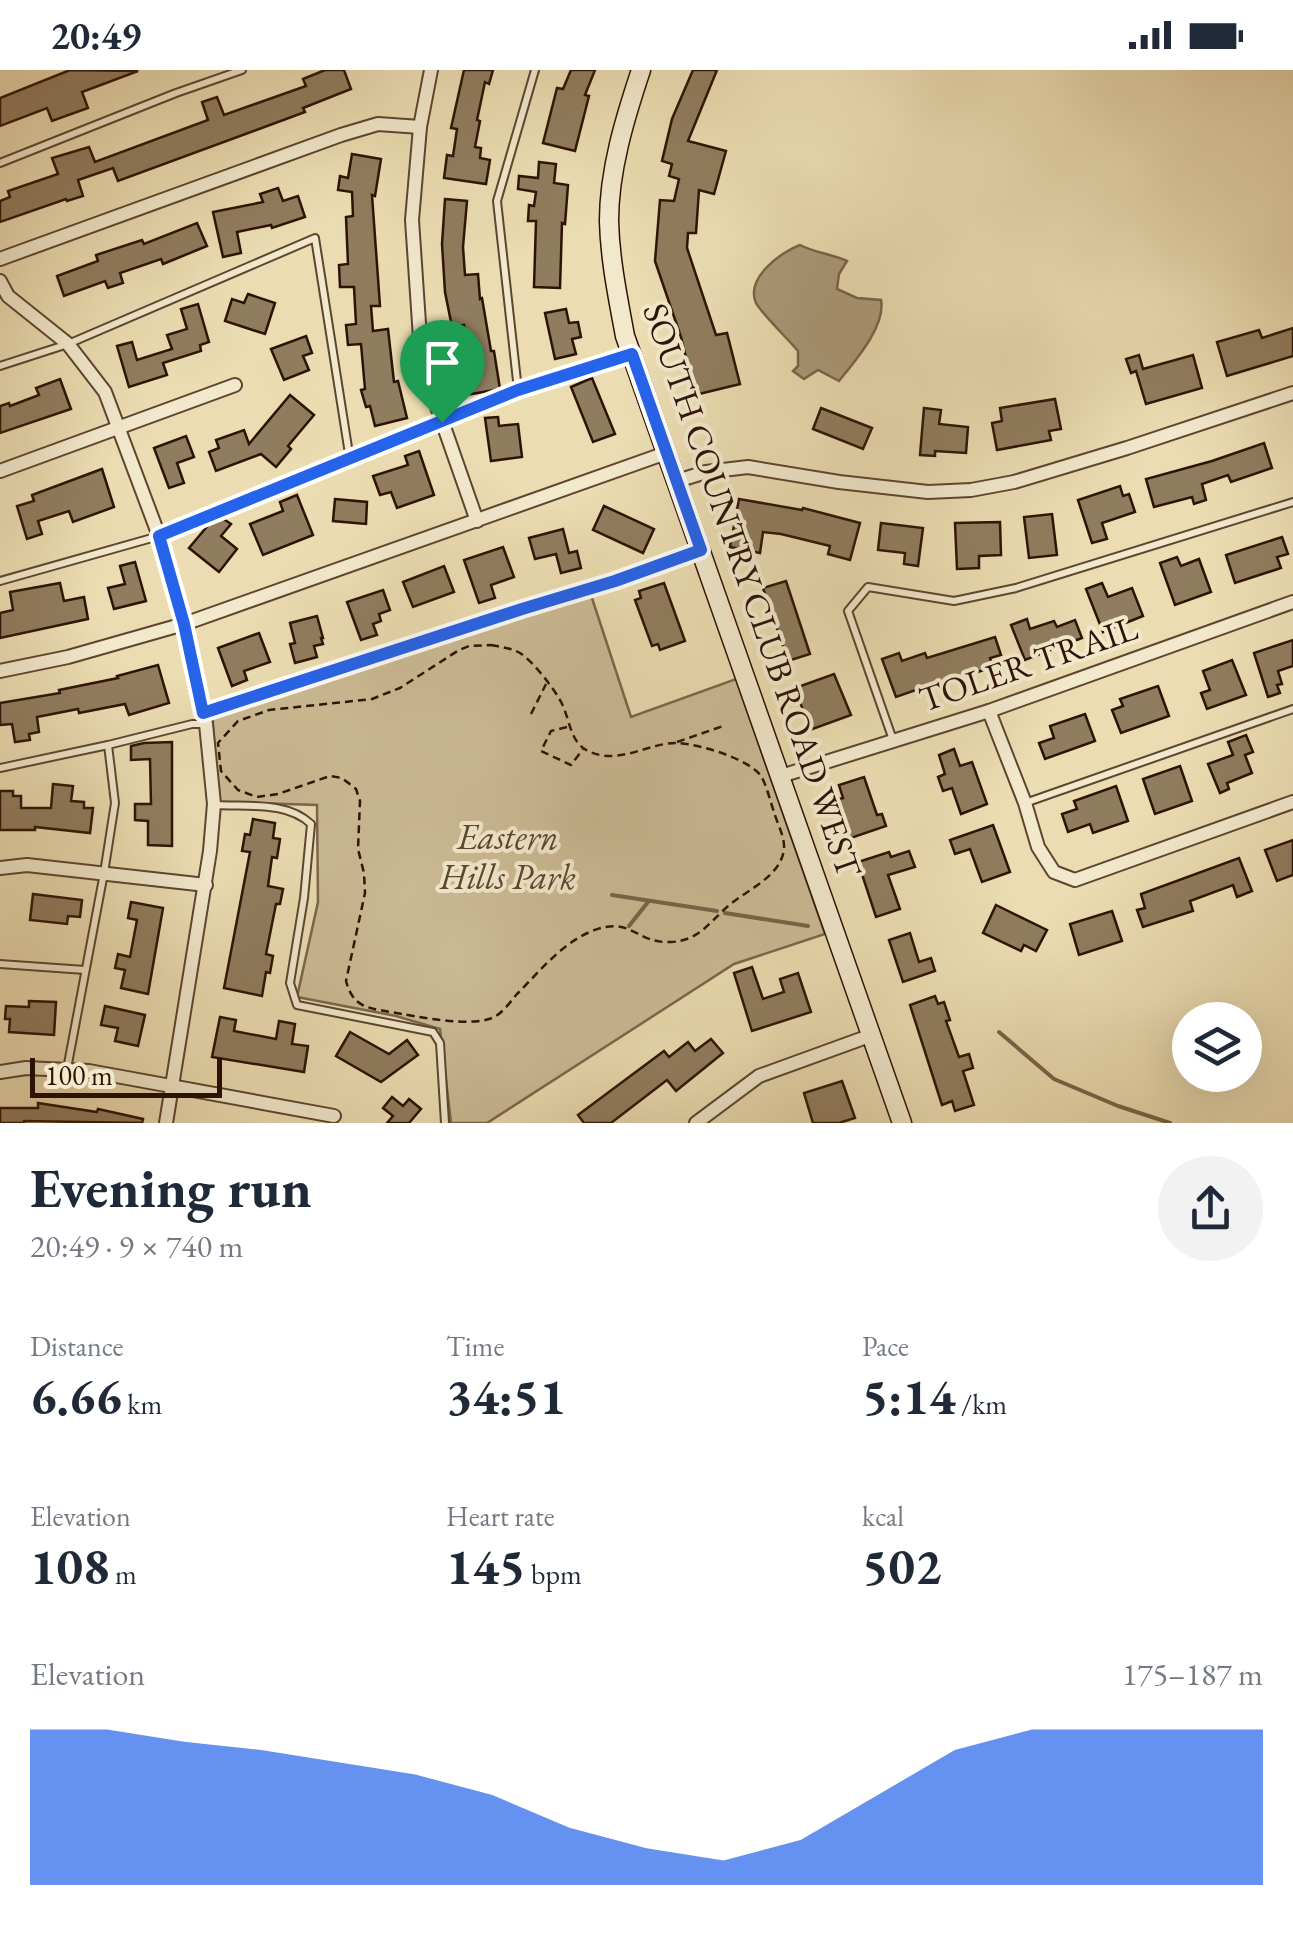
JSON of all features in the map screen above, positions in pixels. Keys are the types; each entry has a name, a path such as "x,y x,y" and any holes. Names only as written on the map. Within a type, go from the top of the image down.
{"street":[{"path":"431,70 420,127 412,220 419,318 428,381 477,521"},
{"name":"SOUTH COUNTRY CLUB ROAD WEST","path":"640,70 616,161 609,219 625,336 902,1123"},
{"path":"0,259 378,124 420,127"},
{"path":"0,280 8,296 68,344 105,392 159,536 184,624 204,718 214,804 206,885 166,1123"},
{"path":"0,471 235,385"},
{"path":"677,481 706,472 748,467 928,492 971,490 1014,482 1108,454 1293,393"},
{"path":"0,671 68,657 184,624 666,453"},
{"name":"TOLER TRAIL","path":"781,776 989,711 1293,602"},
{"path":"989,711 1038,847 1054,872 1075,880 1293,802"},
{"path":"0,868 27,865 206,885"},
{"path":"696,1123 759,1076 872,1035"},
{"path":"0,1072 26,1068 88,1071 334,1116"}],"lane":[{"path":"0,163 242,70"},
{"path":"518,390 498,201 535,70"},
{"path":"0,366 68,344 315,238 350,460"},
{"path":"0,581 159,536 518,390 632,354"},
{"path":"893,740 848,611 868,587 954,602 1016,588 1293,502"},
{"path":"0,768 192,724 701,550"},
{"path":"1025,803 1293,709"},
{"path":"67,1070 115,803 108,745"},
{"path":"214,804 282,809 300,814 311,824 290,983 297,1005 432,1032 440,1042 444,1123"},
{"path":"0,964 85,970"}],"path":[{"path":"676,743 744,762 762,778 782,838 784,849 778,866 692,938 670,942 646,938 611,924 586,933 554,956 496,1016 445,1021 365,1008 350,995 346,981 365,893 358,850 360,800 356,789 342,778 330,776 278,794 257,796 238,790 221,770 218,743 238,721 269,710 372,700 400,688 470,646 508,648 528,659 562,704 580,745 590,752 620,756 676,743 726,725"},
{"path":"531,714 547,683"},
{"path":"569,726 551,731 541,751 571,765 584,748"},
{"path":"697,735 701,748"}],"green space":[{"name":"Eastern Hills Park","path":"590,592 631,717 736,679 825,934 734,964 487,1123 451,1123 440,1029 396,1016 297,997 318,902 317,805 219,802 212,714"}],"shaded area":[{"path":"800,245 847,261 839,274 837,289 857,298 881,300 874,332 839,381 818,370 804,379 793,371 798,366 798,351 756,303 754,294 760,276 775,260"}],"building":[{"path":"70,70 138,71 82,92 88,108 52,121 47,108 0,126 0,98"},
{"path":"325,70 344,70 351,89 303,108 305,112 118,181 113,168 78,180 83,196 0,222 0,201 10,197 8,191 58,174 52,158 89,147 95,162 208,120 202,102 217,97 224,115 306,86 303,79"},
{"path":"464,70 493,70 489,84 485,82 475,147 481,148 480,158 490,160 486,184 444,178 447,155 453,156 457,129 451,128"},
{"path":"571,70 595,70 585,95 589,96 575,151 543,143 557,88 563,89"},
{"path":"693,70 717,70 688,141 726,151 714,194 699,190 696,233 688,233 687,248 716,335 727,333 740,384 695,395 681,337 655,261 660,200 674,201 679,179 669,176 672,164 662,161 672,119"},
{"path":"352,154 381,159 375,196 372,195 380,306 371,306 373,331 388,329 394,382 398,381 407,418 375,426 361,390 365,389 361,344 348,345 346,325 356,324 354,287 340,287 339,265 348,264 346,217 353,216 352,192 338,190 340,176 348,178"},
{"path":"539,162 556,164 554,183 568,185 565,224 562,223 560,288 534,287 536,221 528,221 529,205 534,206 536,192 518,189 519,176 538,178"},
{"path":"278,188 283,201 298,196 305,217 272,228 271,225 237,232 241,253 223,257 213,212 263,202 260,194"},
{"path":"445,199 467,201 465,275 478,274 500,389 466,395 459,356 469,355 464,325 452,327 445,292"},
{"path":"197,223 207,246 163,264 161,259 120,273 123,283 108,288 105,281 64,296 57,276 98,261 96,255 142,240 144,244"},
{"path":"248,294 275,303 265,334 225,321 232,299 244,303"},
{"path":"198,304 209,342 200,345 201,351 163,363 167,375 129,387 117,346 132,342 137,360 172,349 167,335 187,329 181,309"},
{"path":"566,309 569,323 578,322 581,337 572,339 576,354 555,359 545,313"},
{"path":"1293,328 1293,356 1227,376 1217,342 1259,330 1262,338"},
{"path":"306,336 312,353 303,356 309,370 284,380 271,349"},
{"path":"1139,355 1143,369 1193,355 1202,388 1146,404 1136,371 1131,373 1126,359"},
{"path":"592,378 615,434 593,442 571,387"},
{"path":"60,379 71,409 0,433 0,406 39,395 36,388"},
{"path":"290,395 314,415 276,467 261,454 216,471 209,452 219,448 216,440 244,430 249,444"},
{"path":"1055,399 1061,429 1049,431 1051,440 997,450 992,423 1002,421 1000,408"},
{"path":"821,408 872,428 863,449 813,429"},
{"path":"924,408 941,410 939,424 968,427 966,453 935,451 935,456 920,455"},
{"path":"498,417 499,426 518,424 522,457 491,461 485,418"},
{"path":"186,436 194,457 177,463 184,483 169,488 154,448"},
{"path":"1264,443 1272,468 1231,482 1228,475 1202,484 1206,500 1194,504 1192,497 1154,507 1146,479"},
{"path":"419,451 434,495 397,508 391,492 380,495 373,476 408,465 405,456"},
{"path":"102,469 114,507 73,522 69,511 38,521 42,534 27,539 17,506 34,501 32,495"},
{"path":"1120,486 1123,496 1129,494 1135,512 1102,523 1107,539 1092,543 1078,500"},
{"path":"297,495 313,535 263,555 250,524 283,511 280,502"},
{"path":"335,499 367,502 366,524 333,521"},
{"path":"739,499 803,508 860,523 850,560 828,554 830,546 763,532 760,553 730,547"},
{"path":"604,506 654,529 643,553 593,530"},
{"path":"1052,514 1057,555 1029,558 1024,517"},
{"path":"222,518 231,524 221,536 237,549 219,572 189,548 210,523"},
{"path":"1000,522 1001,555 979,556 979,568 957,569 955,523"},
{"path":"881,523 923,528 918,566 904,564 905,553 878,550"},
{"path":"563,529 569,553 577,551 581,568 561,573 556,554 535,559 529,538"},
{"path":"1282,537 1288,554 1277,557 1281,568 1235,583 1226,555"},
{"path":"503,547 514,577 491,585 495,598 479,603 464,560"},
{"path":"1177,557 1181,566 1199,559 1211,592 1175,605 1160,563"},
{"path":"135,562 146,601 114,609 108,588 125,584 120,566"},
{"path":"444,566 454,592 413,607 403,582"},
{"path":"786,581 810,654 788,661 763,588"},
{"path":"60,583 64,601 84,597 88,619 0,638 0,613 13,610 10,592"},
{"path":"664,583 685,641 660,650 658,644 652,646 635,600 641,598 639,591"},
{"path":"1102,583 1108,597 1132,588 1143,616 1103,632 1086,589"},
{"path":"383,590 390,610 379,614 381,621 373,624 377,635 361,640 347,602"},
{"path":"317,616 323,644 314,646 317,657 295,663 290,623"},
{"path":"1027,619 1030,629 1054,621 1057,627 1075,620 1082,638 1025,660 1011,625"},
{"path":"259,633 270,662 244,671 247,680 232,686 218,648"},
{"path":"995,637 1001,655 990,658 993,667 896,697 882,659 899,653 902,661 925,653 927,658"},
{"path":"1293,640 1293,666 1278,671 1280,693 1268,697 1254,653"},
{"path":"1232,660 1246,695 1207,709 1201,693 1210,690 1203,671"},
{"path":"158,665 169,703 129,715 125,704 37,717 39,732 29,734 30,740 15,742 12,724 0,725 0,703 60,693 59,690"},
{"path":"834,674 851,715 810,730 795,688"},
{"path":"1158,686 1169,716 1121,733 1112,710 1123,706 1120,699"},
{"path":"1085,714 1095,741 1045,759 1039,743 1054,738 1050,726"},
{"path":"1246,735 1253,752 1245,755 1252,773 1227,783 1229,789 1220,793 1208,764 1233,755 1228,742"},
{"path":"172,742 172,846 148,845 148,821 135,820 135,804 151,804 150,759 131,760 131,746"},
{"path":"954,749 960,766 972,762 987,804 961,814 952,788 943,791 938,777 945,774 939,755"},
{"path":"1180,766 1192,801 1155,814 1143,779"},
{"path":"864,777 877,815 882,814 886,826 848,839 835,800 843,798 839,785"},
{"path":"53,784 73,786 71,801 93,808 90,833 35,827 0,830 0,791 13,791 13,796 21,796 21,808 51,808"},
{"path":"1116,786 1128,821 1093,833 1090,824 1068,832 1062,814 1077,809 1074,801"},
{"path":"253,819 275,823 273,838 280,839 277,858 272,857 268,886 283,889 266,954 273,956 262,996 224,988 250,852 242,851"},
{"path":"993,825 1010,872 982,882 970,849 955,854 950,840"},
{"path":"1293,840 1293,875 1277,881 1265,850"},
{"path":"909,851 915,867 888,875 900,909 876,917 858,862 889,852 891,857"},
{"path":"1239,858 1252,891 1237,897 1233,885 1190,901 1193,911 1143,927 1137,910 1145,908 1141,894"},
{"path":"33,894 82,900 80,917 68,916 67,924 30,920"},
{"path":"131,902 163,908 148,994 121,988 125,970 115,968 118,954 130,957 137,920 128,918"},
{"path":"996,905 1047,930 1036,951 1024,945 1021,951 983,933"},
{"path":"1112,911 1122,941 1079,955 1070,924"},
{"path":"910,933 919,962 931,958 935,971 903,982 889,940"},
{"path":"752,967 763,999 784,992 780,979 798,973 811,1012 752,1031 734,973"},
{"path":"935,996 938,1004 944,1002 950,1020 946,1021 959,1057 969,1054 973,1068 963,1071 974,1105 955,1111 952,1101 942,1105 910,1005"},
{"path":"29,1001 56,1002 54,1035 9,1032 6,1006 29,1007"},
{"path":"105,1006 145,1015 138,1046 115,1041 118,1028 101,1025"},
{"path":"220,1017 236,1020 234,1031 276,1039 279,1021 295,1024 292,1044 308,1046 304,1072 212,1057"},
{"path":"350,1032 389,1054 407,1040 418,1055 381,1082 336,1056"},
{"path":"711,1039 723,1053 676,1091 667,1080 611,1123 584,1123 578,1115 664,1051 669,1057 688,1042 695,1051"},
{"path":"842,1081 855,1118 839,1123 813,1123 804,1093"},
{"path":"392,1097 403,1106 409,1099 421,1109 409,1123 387,1123 393,1116 383,1108"},
{"path":"38,1103 97,1112 98,1109 143,1119 142,1123 0,1123 0,1108 38,1108"}],"waterway":[{"path":"612,895 717,911"},
{"path":"629,926 648,902"},
{"path":"725,913 808,926"},
{"path":"999,1032 1054,1079 1170,1123"}],"route":[{"path":"632,354 701,550 203,713 184,624 159,536 442,422 518,390 632,354"}]}
